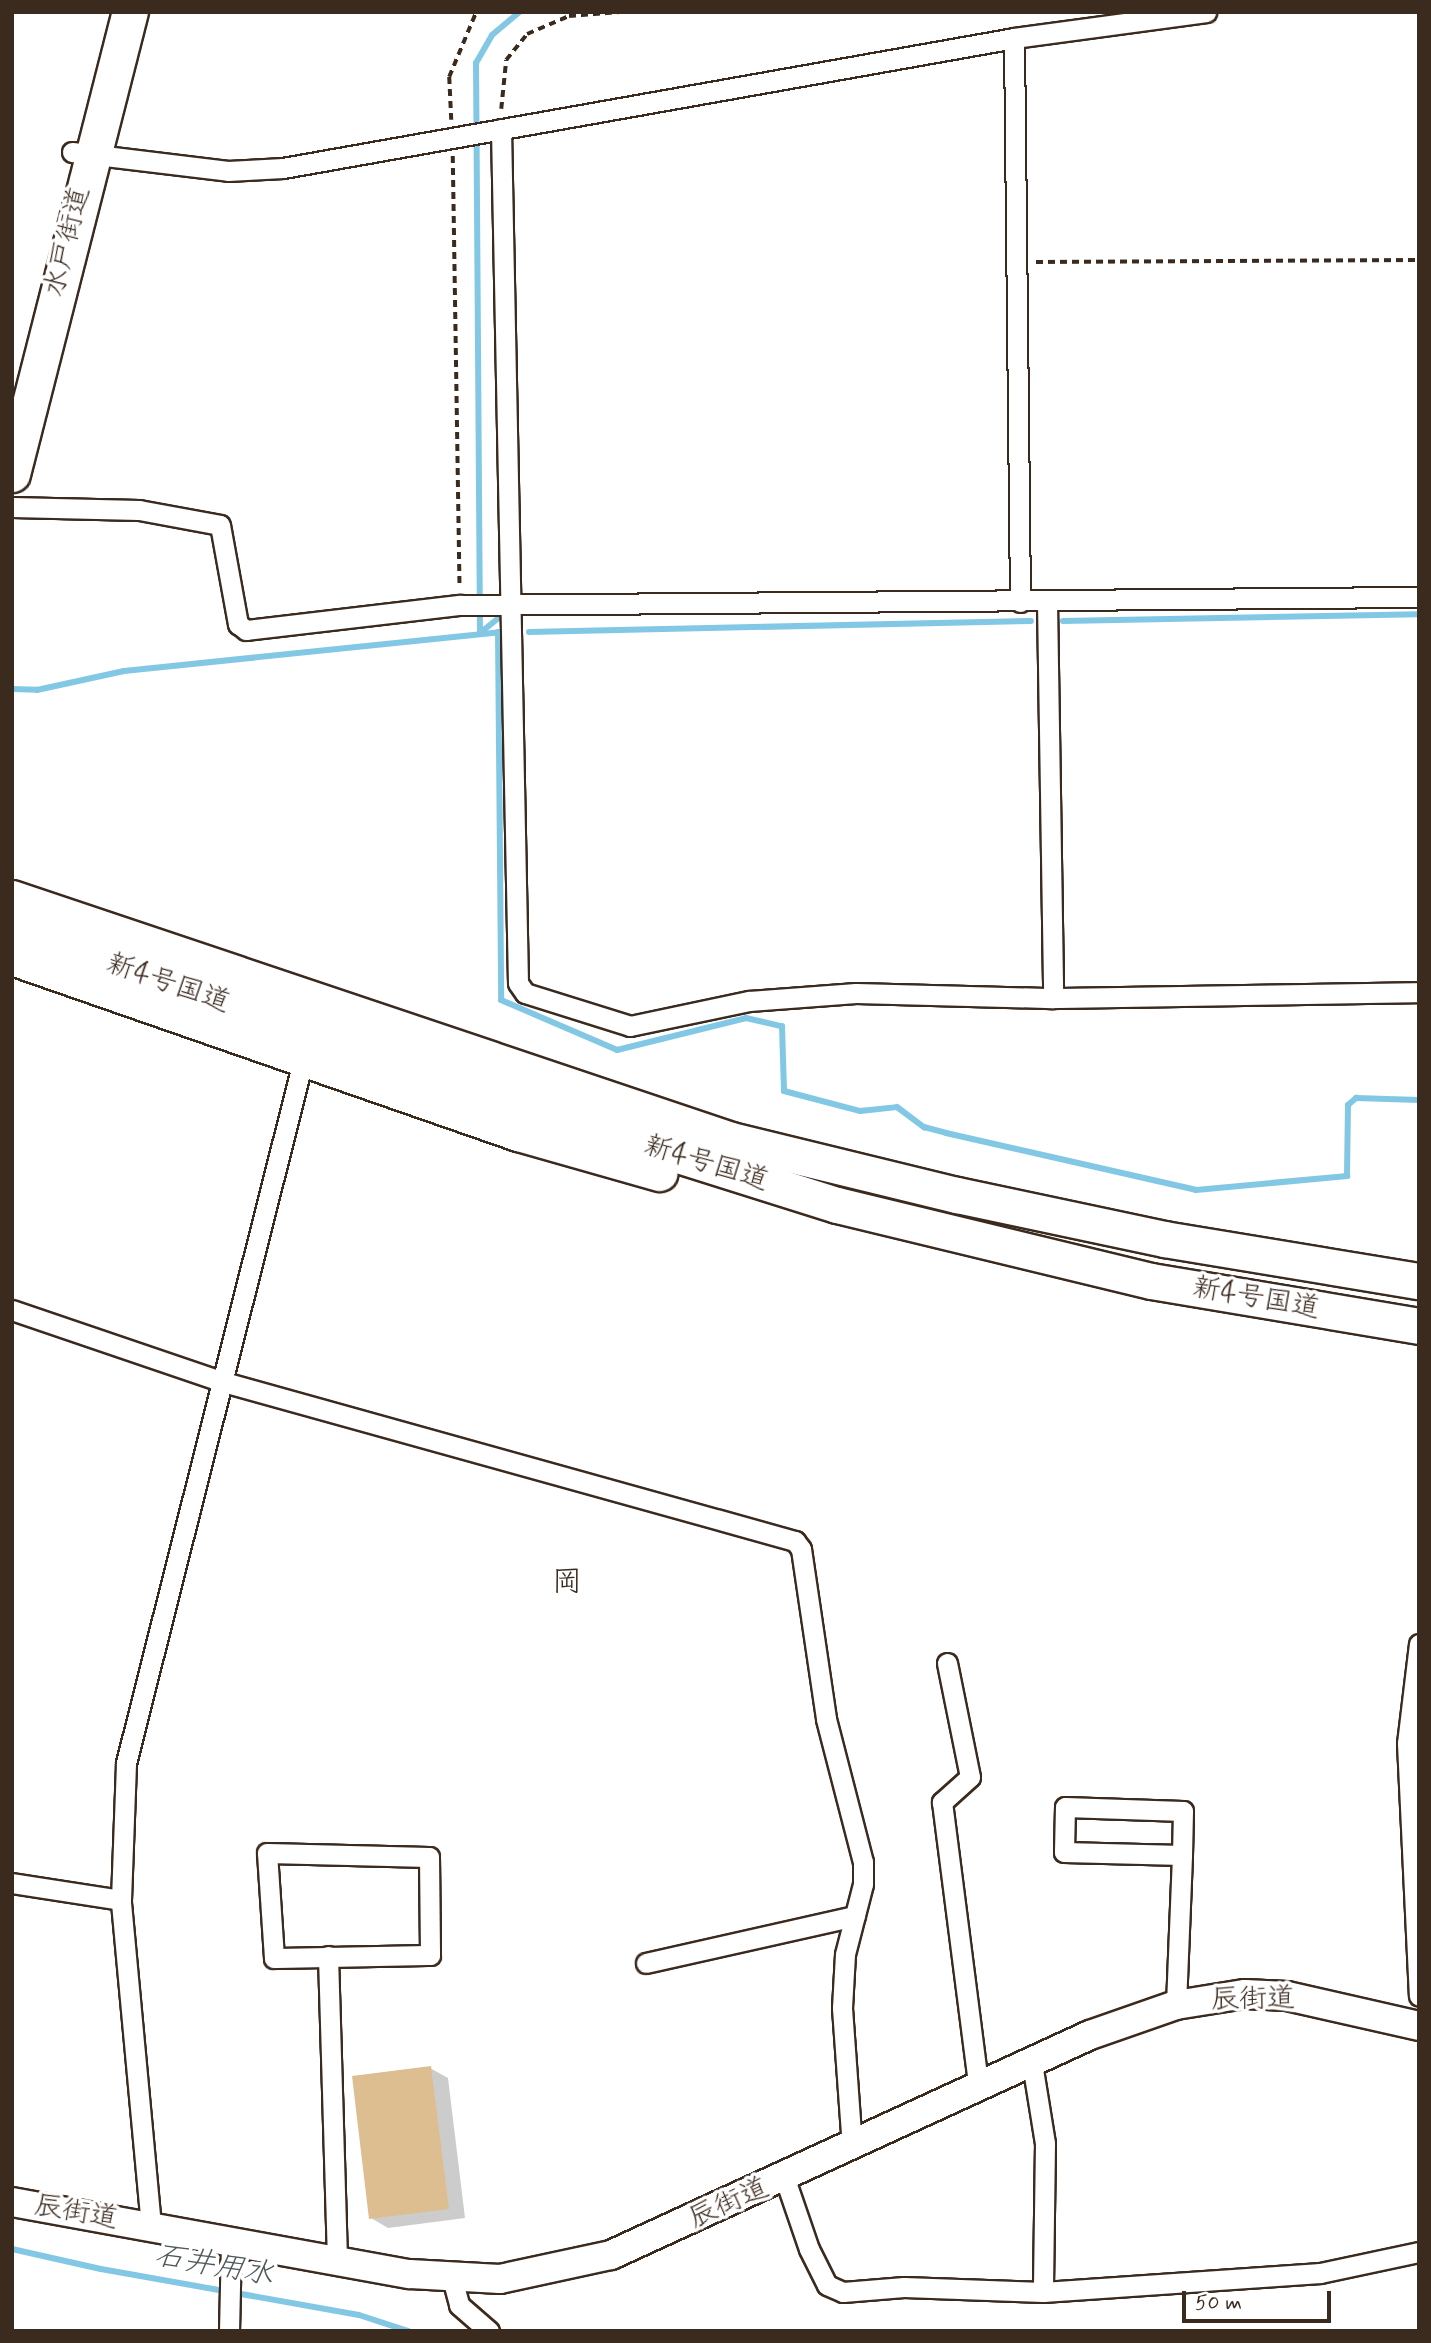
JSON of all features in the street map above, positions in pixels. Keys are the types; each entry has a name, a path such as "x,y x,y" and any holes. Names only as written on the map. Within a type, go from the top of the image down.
{"highway":[{"name":"水戸街道","path":"12,474 18,426 81,154 108,12"},
{"name":"水戸街道","path":"12,384 81,154 130,12"},
{"path":"12,873 730,1122 846,1167"},
{"name":"新4号国道","path":"12,898 200,978 529,1108 837,1205 1151,1281 1419,1326"},
{"name":"新4号国道","path":"12,930 200,978 705,1132 846,1167 1164,1238 1419,1281"},
{"path":"12,957 303,1061 518,1133 718,1189 837,1205"}],"main road":[{"name":"辰街道","path":"12,2202 337,2261 452,2278 539,2274 611,2255 785,2179 1032,2063 1176,2005 1245,1994 1287,1996 1419,2026"}],"street":[{"path":"81,154 228,171 283,168 1014,38 1105,18 1206,12"},
{"path":"1014,38 1020,602"},
{"path":"500,129 518,983 525,993 630,1026 749,1002 856,993 1053,998 1419,992"},
{"path":"12,507 139,510 220,525 238,624 246,631 460,605 510,607 1419,597"},
{"path":"1047,602 1053,998"},
{"path":"151,2226 121,1900 126,1763 220,1381 303,1061"},
{"path":"12,1310 220,1381 795,1541 801,1549 826,1719 863,1862 855,1916 845,1954 842,2008 852,2147"},
{"path":"1419,1644 1407,1743 1419,1996"},
{"path":"947,1663 970,1777 942,1802 979,2089"},
{"path":"1176,2005 1182,1855 1183,1811 1065,1807 1065,1852 1182,1855"},
{"path":"267,1853 429,1857 430,1955 328,1956 274,1958 267,1853"},
{"path":"12,1882 121,1900"},
{"path":"646,1963 855,1916"},
{"path":"328,1956 337,2261"},
{"path":"1032,2063 1045,2143 1043,2292"},
{"path":"785,2179 827,2285 843,2292 904,2287 1043,2292 1320,2273 1419,2252"},
{"path":"229,2331 232,2242"},
{"path":"452,2278 459,2305 489,2331"}],"path":[{"path":"460,605 449,76 476,12"},
{"path":"500,129 506,60 527,34 569,16 620,12"},
{"path":"1016,262 1419,260"}],"building":[{"path":"431,2066 449,2209 369,2219 352,2076"}],"waterway":[{"path":"480,633 476,63 492,35 519,12"},
{"path":"480,633 507,611"},
{"path":"1063,621 1419,614"},
{"path":"529,632 1031,621"},
{"path":"498,632 501,1000 617,1050 746,1018 782,1026 784,1091 860,1111 897,1107 924,1127 1196,1190 1347,1176 1348,1105 1356,1098 1419,1100"},
{"path":"12,689 37,690 124,671 500,632"},
{"name":"石井用水","path":"12,2249 101,2269 359,2315 408,2331"}],"district":[{"name":"岡","path":"567,1583"}]}
